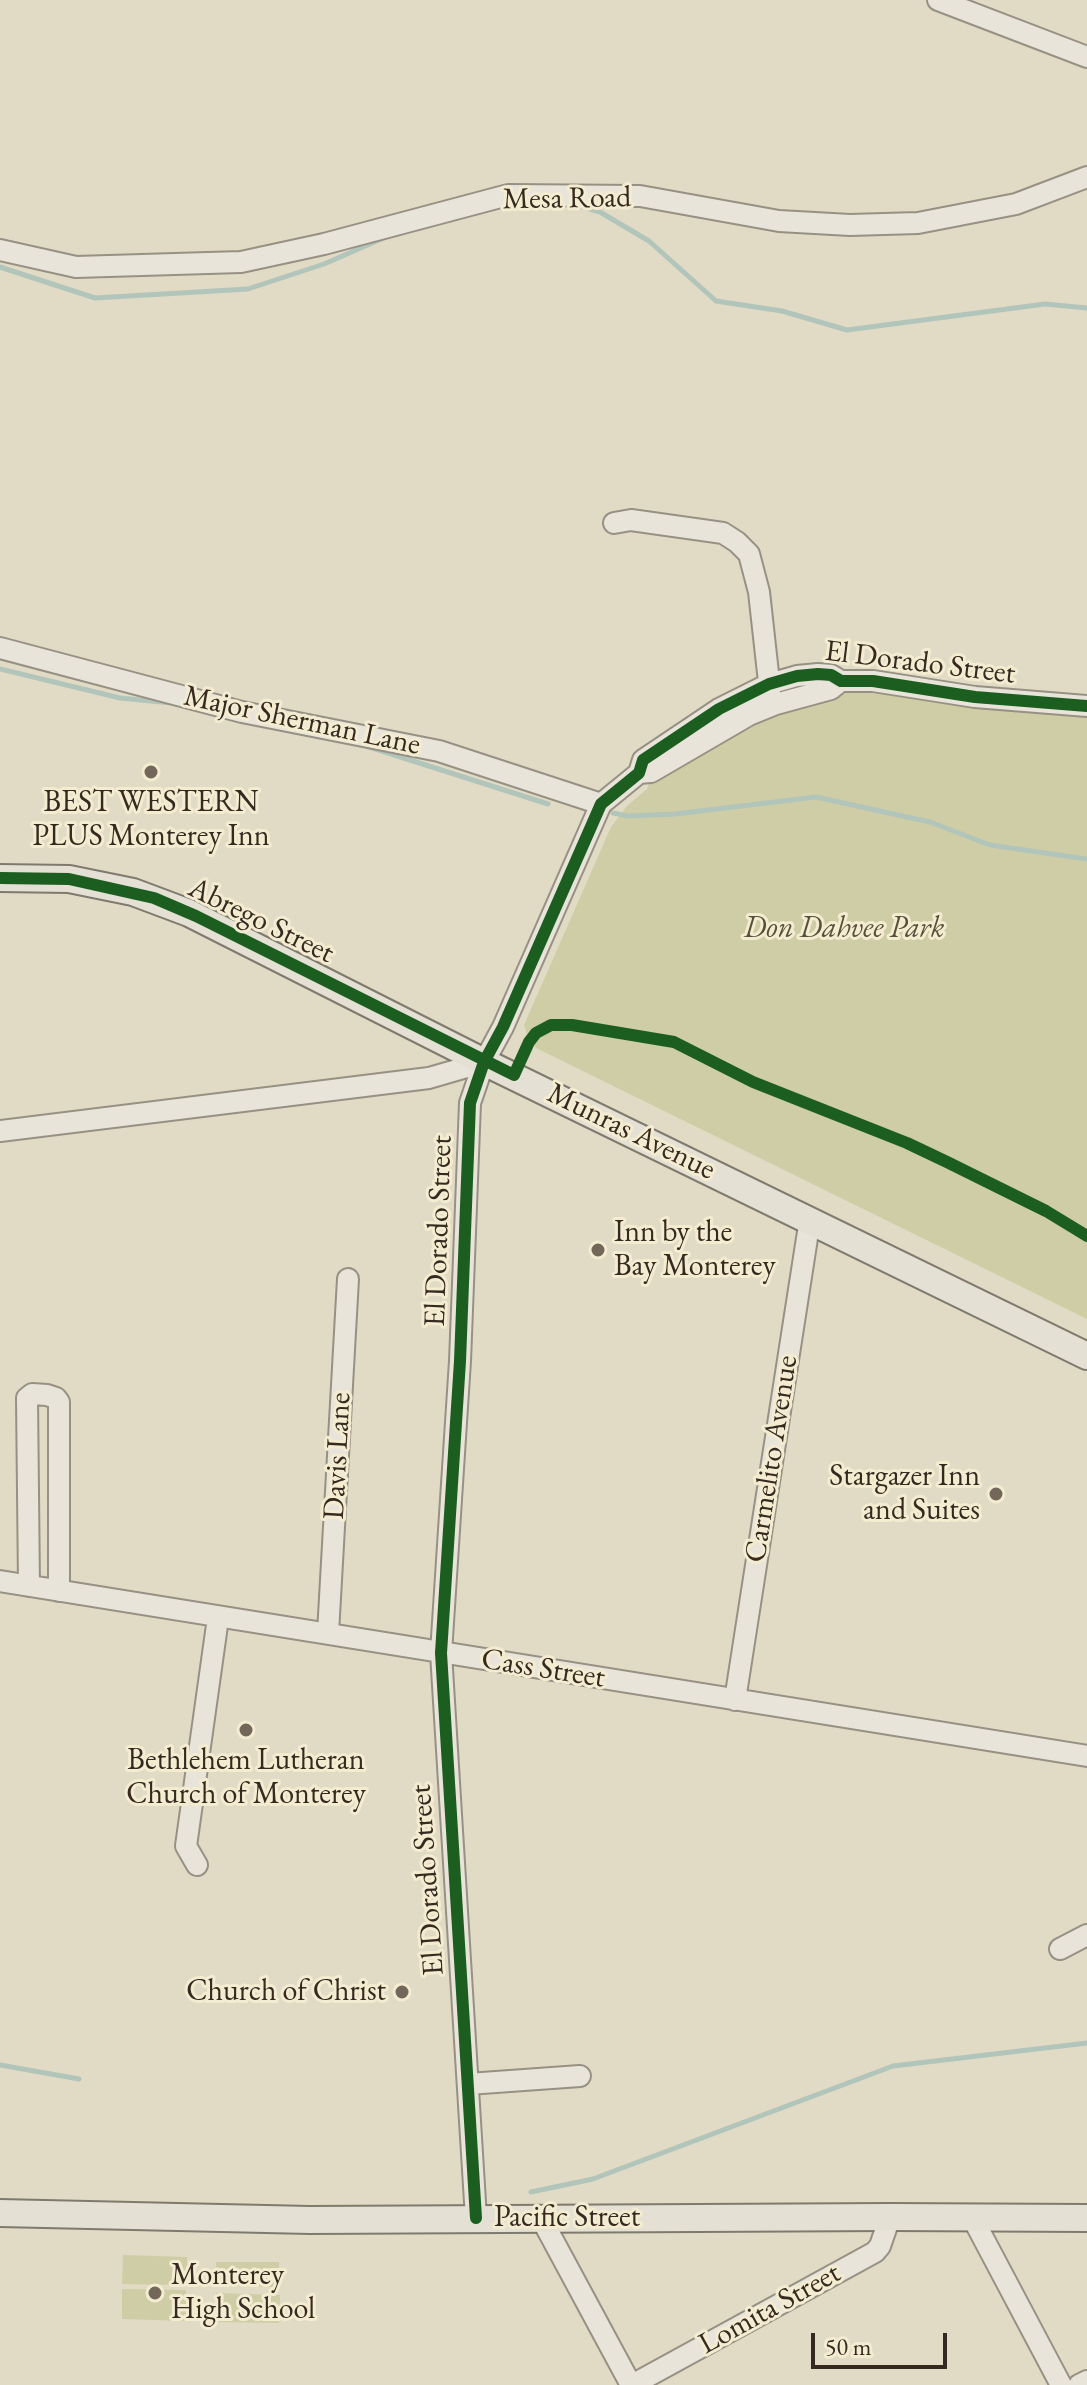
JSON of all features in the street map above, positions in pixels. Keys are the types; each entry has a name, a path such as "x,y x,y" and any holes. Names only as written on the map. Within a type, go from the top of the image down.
{"main road":[{"name":"Abrego Street","path":"0,878 69,879 154,898 196,916 484,1062"},
{"name":"Munras Avenue","path":"484,1062 1087,1356"},
{"name":"Pacific Street","path":"0,2213 310,2220 1087,2218"}],"street":[{"path":"938,0 1087,57"},
{"name":"Mesa Road","path":"0,250 76,267 241,262 324,244 508,195 640,196 779,221 850,225 918,223 1016,204 1087,177"},
{"path":"614,523 631,520 723,533 749,554 759,592 768,697 733,713 726,728"},
{"name":"Major Sherman Lane","path":"0,648 242,712 439,751 601,804"},
{"name":"El Dorado Street","path":"476,2218 441,1653 461,1346 470,1103 484,1062 503,1027 601,804 639,773 643,760 719,709 769,684 818,674 831,675 841,681 873,681 975,697 1087,706"},
{"name":"El Dorado Street","path":"639,773 651,772 726,728 776,704 831,689 841,681"},
{"path":"0,1131 429,1078 484,1062"},
{"name":"Carmelito Avenue","path":"735,1700 810,1219"},
{"name":"Davis Lane","path":"328,1633 348,1279"},
{"path":"29,1586 27,1398 32,1394 47,1395 59,1402 59,1591"},
{"name":"Cass Street","path":"0,1581 1087,1756"},
{"path":"197,1865 186,1846 218,1618"},
{"path":"1060,1949 1087,1935"},
{"path":"468,2084 580,2076"},
{"name":"Lomita Street","path":"631,2385 875,2252 890,2217"},
{"path":"972,2217 1061,2385"},
{"path":"541,2218 631,2385"},
{"path":"1079,2385 1087,2381"}],"green space":[{"name":"Don Dahvee Park","path":"826,683 1087,706 1087,1319 536,1048 528,1037 524,1025 611,827 627,806 647,789 658,761 772,692"},
{"path":"123,2255 187,2257 187,2285 122,2284"},
{"path":"216,2262 279,2262 279,2287 216,2286"},
{"path":"122,2289 186,2290 186,2321 122,2319"},
{"path":"216,2293 280,2295 279,2323 216,2322"}],"waterway":[{"path":"573,204 600,212 649,241 716,301 782,311 847,330 1045,304 1087,308"},
{"path":"0,267 95,298 248,289 324,264 386,237"},
{"path":"0,669 120,698 172,703"},
{"path":"366,746 548,804"},
{"path":"613,813 628,816 675,814 816,797 930,822 990,845 1087,859"},
{"path":"531,2192 593,2179 893,2066 1087,2043"},
{"path":"0,2065 79,2079"}],"cycle path":[{"path":"476,2218 441,1653 460,1361 470,1103 484,1062 503,1027 601,804 639,773 643,760 719,709 769,684 818,674 831,675 841,681 873,681 975,697 1087,706"},
{"path":"0,878 69,879 154,898 514,1075 529,1042 536,1033 551,1025 572,1025 674,1042 753,1082 907,1143 1046,1211 1087,1236"}],"place":[{"name":"BEST WESTERN PLUS Monterey Inn","path":"151,772"},
{"name":"Inn by the Bay Monterey","path":"598,1250"},
{"name":"Stargazer Inn and Suites","path":"996,1494"},
{"name":"Bethlehem Lutheran Church of Monterey","path":"246,1730"},
{"name":"Church of Christ","path":"402,1992"},
{"name":"Monterey High School","path":"155,2293"}]}
